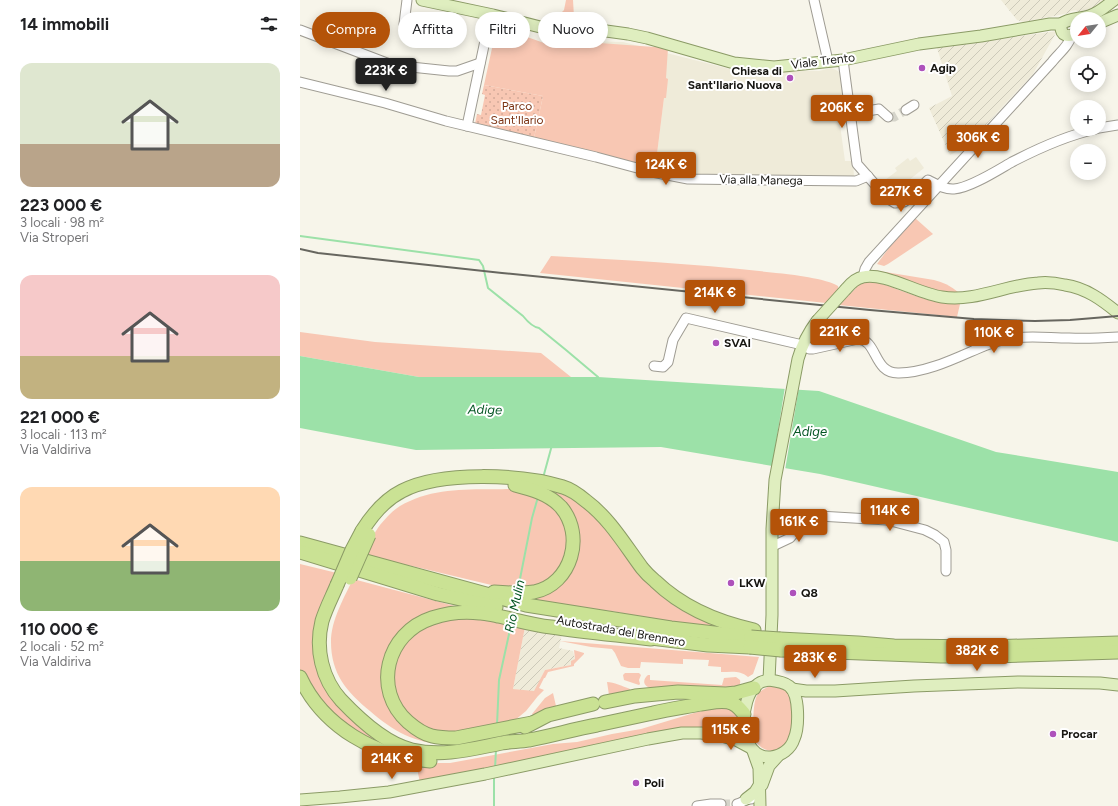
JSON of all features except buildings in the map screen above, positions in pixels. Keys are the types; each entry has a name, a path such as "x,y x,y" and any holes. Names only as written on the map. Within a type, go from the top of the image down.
{"highway":[{"path":"752,638 736,626 711,617 688,606 667,592 643,570 601,514 586,501 564,488 547,489 531,484 496,477 476,477 423,483 402,491 386,501 376,512 366,533 352,550 341,586 327,606 319,635 319,651 322,666 331,686 347,707 392,742 410,749 438,753 452,753 485,743 517,732 548,715 599,703 636,696 678,692 726,694 754,688"},
{"path":"525,608 540,590 558,579 568,566 571,558 574,536 572,528 566,515 547,489"},
{"name":"Autostrada del Brennero","path":"300,543 420,577 505,605"},
{"name":"Autostrada del Brennero","path":"300,552 438,594 525,608 752,638 941,656 1118,652"},
{"path":"505,605 481,612 444,615 431,618 407,632 399,641 389,663 387,680 393,702 404,718 412,726 423,733 432,736 485,743 504,750 529,740 669,709 716,701 734,704 739,708 745,719"},
{"name":"Autostrada del Brennero","path":"525,608 651,639 708,645 752,638"},
{"name":"Autostrada del Brennero","path":"780,641 858,643 894,646 990,647 1118,643"},
{"path":"300,677 320,708 331,719 356,739 373,747 402,757 431,761 448,760 485,743"}],"main road":[{"name":"Viale Trento","path":"422,0 479,12"},
{"name":"Viale Trento","path":"530,24 556,31 599,30 628,34 647,38 734,64 774,66 843,60 919,44 981,36 1050,24 1061,24 1065,21 1096,13 1114,0"},
{"path":"1106,20 1118,15"},
{"path":"1061,24 1064,34 1070,36"},
{"path":"769,680 772,615 772,529 775,480 795,372 802,345 817,321 846,288 852,282 863,277 884,278 927,294 953,298 979,296 1037,283 1066,285 1090,293 1118,313"},
{"path":"741,803 760,787 769,766 778,756 786,751 795,739 798,709 796,698 792,689 783,682 769,680 757,684 751,691 747,701 745,736 752,749 759,768 760,787 760,806"},
{"path":"792,689 806,691 834,691 1019,682 1100,682 1118,685"},
{"path":"798,709 810,697 834,691"},
{"path":"718,735 736,730 745,719"},
{"path":"300,800 388,792 485,774 682,733 718,735 736,740 762,756 778,756"}],"street":[{"path":"405,12 406,0"},
{"path":"814,0 828,61"},
{"path":"300,30 392,65 453,71 466,69 480,63"},
{"path":"863,277 869,262 1052,62 1070,39"},
{"path":"466,126 483,48"},
{"path":"843,60 857,164 887,198 895,203 904,202 928,180 944,188 958,188 981,179 1014,161 1058,141 1074,136"},
{"name":"Via alla Manega","path":"300,82 378,101 466,126 652,172 688,179 856,181 868,176"},
{"path":"906,110 914,105"},
{"path":"850,114 879,109 888,117"},
{"path":"1106,127 1118,125"},
{"path":"654,366 663,367 668,362 673,340 686,318 807,346 813,349 862,339 870,347 881,366 893,373 900,374 938,365 997,341 1007,339 1118,337"},
{"path":"773,546 790,538 803,522 815,516 879,519 925,530 935,535 944,542 946,550 946,571"},
{"path":"741,803 753,800 760,806"},
{"path":"696,806 721,804"}],"shaded area":[{"path":"1001,0 1104,0 1096,7 1086,12 1079,12 1076,10 1069,13 1024,22 1017,20"},
{"path":"1057,31 1033,74 965,147 950,155 929,108 952,96 937,48"},
{"path":"608,42 623,42 730,69 754,71 819,71 831,68 841,73 845,95 838,110 845,161 853,161 854,177 701,177 655,170 664,98 581,85 580,48 608,48"},
{"path":"916,157 924,168 909,180 912,185 897,197 885,180 897,171 895,168 908,158 910,161"},
{"path":"525,627 562,634 559,648 573,651 575,659 571,665 545,670 534,692 513,689"}],"green space":[{"path":"566,0 573,0 574,12 562,12 564,10"},
{"path":"530,38 538,41 538,48 608,48 608,44 668,48 666,78 668,79 666,98 664,98 655,170 534,138 543,96 484,85 492,48 530,48"},
{"name":"Parco Sant'Ilario","path":"484,85 543,96 534,138 475,124 477,114 481,115 485,95 482,94"},
{"path":"915,218 933,234 888,264 884,266 877,264 894,241"},
{"path":"551,256 692,265 790,274 833,283 838,286 839,291 826,303 540,273"},
{"path":"873,270 937,281 950,286 958,292 945,292 929,289"},
{"path":"868,281 884,284 929,300 960,304 957,317 839,305 856,288 856,285"},
{"path":"300,332 375,342 541,353 571,377 419,377 300,356"},
{"path":"547,488 565,495 586,509 604,527 636,570 669,602 695,617 726,629 678,624 617,612 525,598 540,595 577,546"},
{"path":"517,489 529,492 558,510 569,531 566,563 543,585 508,589 412,566 367,558 366,549 380,525 397,508 413,499 457,490"},
{"path":"300,564 337,573 330,591 323,679 409,755 347,729 306,682 300,670"},
{"path":"353,579 466,609 396,639 391,705 447,744 425,742 415,739 387,725 354,697 337,673 334,664 331,642 333,626"},
{"path":"477,617 525,627 513,689 534,691 545,670 571,665 571,661 575,659 574,650 584,654 574,664 574,666 548,672 539,688 544,690 526,711 514,721 466,732 436,733 407,716 393,691 394,660 412,634 440,620"},
{"path":"560,641 759,657 753,674 748,677 739,672 721,672 721,667 708,666 709,660 683,659 683,664 641,662 640,668 628,668 621,666 612,649 591,647"},
{"path":"625,673 639,673 641,675 639,680 640,684 639,685 624,680 623,675"},
{"path":"650,675 650,680 722,685 724,678 736,677 740,680 740,683 736,689 654,688 646,686 644,683 645,678"},
{"path":"607,682 618,684 630,690 609,695"},
{"path":"771,685 780,687 788,692 793,707 792,733 789,742 777,752 761,747 755,739 754,733 754,710 756,698 761,691"},
{"path":"553,693 556,706 545,709 533,715 532,714 545,698"},
{"path":"724,705 730,706 739,716 737,723 733,728 420,783 416,763 450,763 553,744 577,742 641,729"}],"water":[{"name":"Adige","path":"300,356 419,377 598,377 819,391 996,452 1118,472 1118,542 820,474 661,447 416,450 300,428"}],"pier":[{"path":"785,387 799,387 785,470 772,468"}],"waterway":[{"path":"300,236 479,260 483,266 488,288 523,316 530,324 539,328 598,377"},
{"name":"Rio Mulin","path":"543,478 552,445"},
{"name":"Rio Mulin","path":"518,589 532,518 538,497"},
{"name":"Rio Mulin","path":"497,725 499,680 511,625"},
{"name":"Rio Mulin","path":"495,769 496,749"},
{"name":"Rio Mulin","path":"494,775 494,806"}],"tunnel":[{"path":"888,117 894,117 906,110"},
{"path":"721,804 737,804"}],"railway":[{"path":"300,249 318,253 502,273 974,319 1035,321 1118,316"}],"place":[{"name":"Agip","path":"922,68"},
{"name":"Chiesa di Sant'Ilario Nuova","path":"790,78"},
{"name":"SVAI","path":"716,343"},
{"name":"LKW","path":"731,583"},
{"name":"Q8","path":"793,593"},
{"name":"Procar","path":"1053,734"},
{"name":"Poli","path":"636,783"}]}
